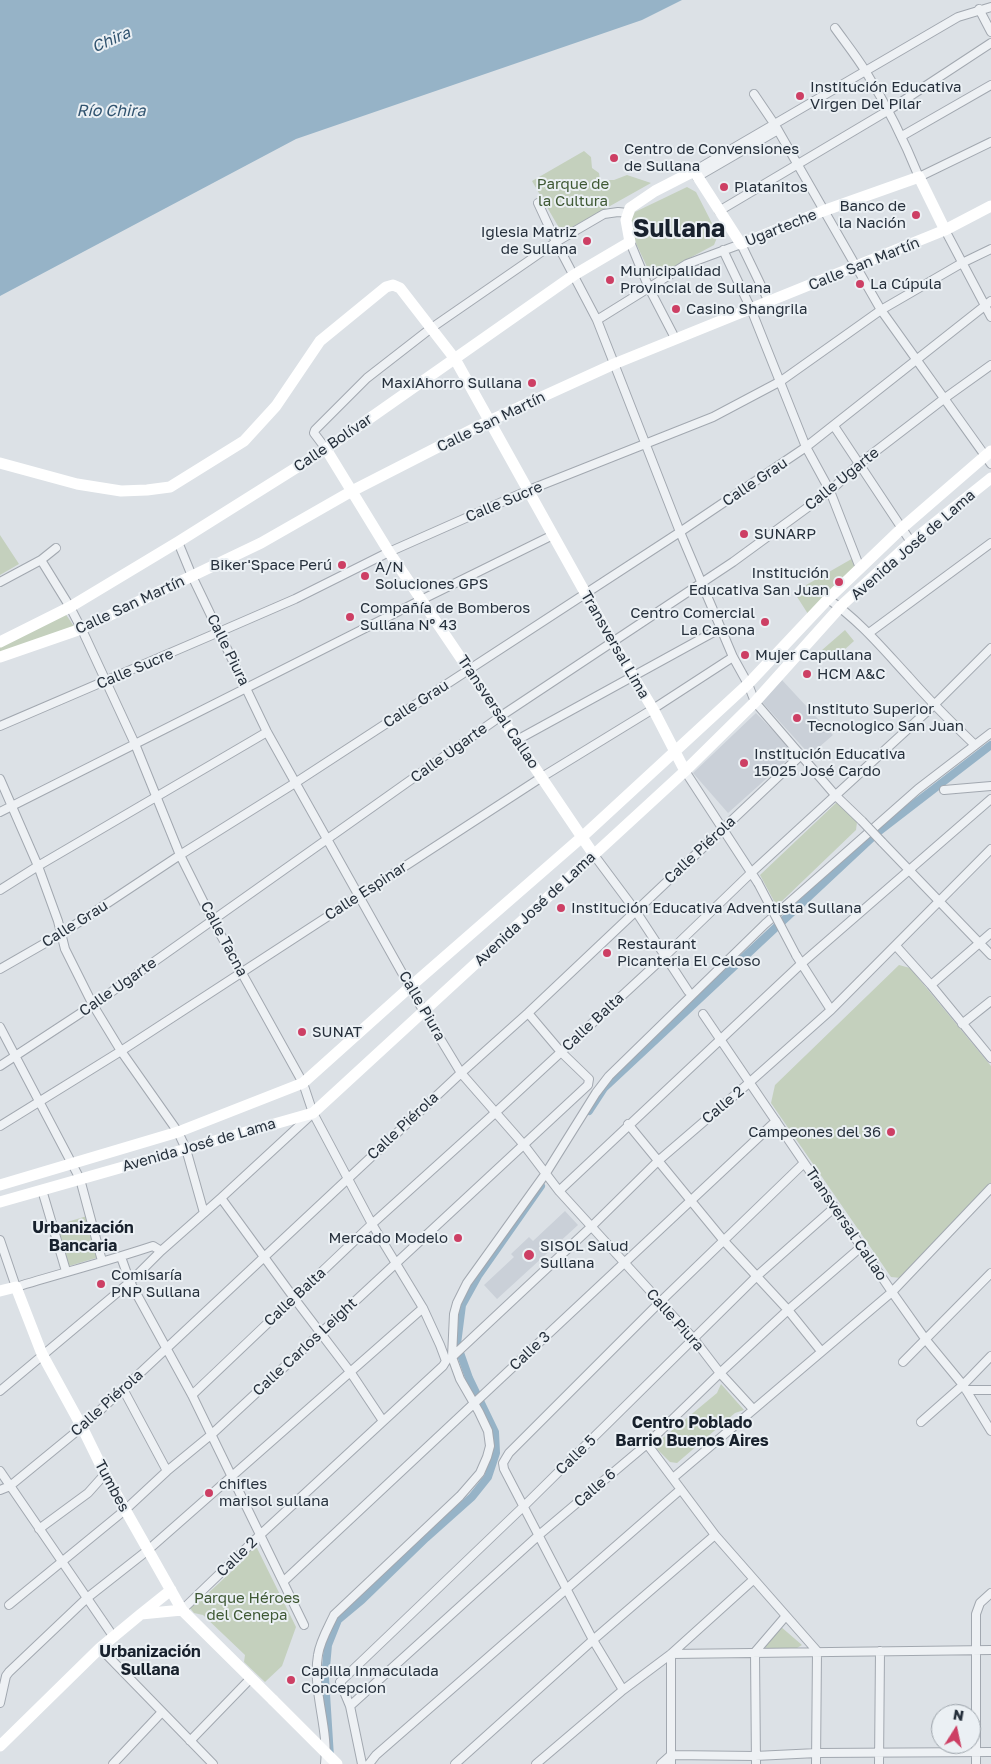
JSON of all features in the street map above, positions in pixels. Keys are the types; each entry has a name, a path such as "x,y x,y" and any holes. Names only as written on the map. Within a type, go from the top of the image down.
{"street":[{"path":"675,338 630,242 626,220 630,208 655,191 696,174 776,128 866,71 958,17 979,9 991,7"},
{"path":"979,9 991,32"},
{"path":"835,28 866,71 889,110 945,230 991,317"},
{"path":"718,211 889,110 991,43"},
{"path":"902,136 991,85"},
{"path":"754,94 776,128 881,310 989,457"},
{"path":"919,176 991,142"},
{"path":"696,174 718,211 741,244 769,302"},
{"name":"Ugarteche","path":"597,320 687,264 919,176"},
{"path":"538,203 597,320 680,532 733,656 755,702 836,796 991,955"},
{"name":"Calle San Martín","path":"0,657 81,628 192,576 261,543 352,491 489,421 614,364 675,338 857,267 945,230 991,206"},
{"path":"430,328 556,242 604,214 611,212 628,213"},
{"name":"Calle Bolívar","path":"0,642 70,607 326,449 574,275 630,242"},
{"name":"Calle Sucre","path":"0,726 106,682 295,599 389,552 529,490 713,417 782,381 881,310 991,248"},
{"path":"723,250 752,309 782,381 806,447 830,491 860,568"},
{"name":"Transversal Lima","path":"0,463 77,484 120,491 170,487 244,441 276,406 320,341 386,288 393,285 400,288 455,358 585,594 653,709 685,771 722,830 752,872 801,964 831,1010"},
{"name":"Calle Grau","path":"0,969 61,934 680,532 806,447 991,301"},
{"name":"Transversal Callao","path":"430,328 367,378 314,433 421,600 594,855 635,910 688,991"},
{"name":"Calle Ugarte","path":"0,1066 93,1005 501,716 770,536 830,491 860,464 945,398 991,365"},
{"path":"834,426 911,542"},
{"name":"Avenida José de Lama","path":"0,1185 178,1132 303,1083 582,837 748,684 828,599 902,528 989,457"},
{"name":"Avenida José de Lama","path":"0,1202 313,1113 685,771 755,702 841,607 911,542 991,478"},
{"path":"0,812 553,535"},
{"name":"Calle Piura","path":"178,542 192,576 267,732 424,1012 461,1073 524,1145 559,1191 694,1339 720,1373 753,1409"},
{"path":"868,633 991,543"},
{"path":"0,582 41,560 56,548"},
{"name":"Calle Tacna","path":"41,560 81,628 135,744 180,855 213,920 303,1083 313,1113 372,1224 423,1308 445,1355 446,1361 443,1366"},
{"path":"828,599 841,607 868,633 934,705 975,745"},
{"path":"517,740 722,628"},
{"name":"Calle Balta","path":"192,1394 372,1224 495,1113 665,956 752,872 934,705 991,648"},
{"name":"Calle Espinar","path":"0,1126 121,1051 542,777 653,709 733,656"},
{"path":"0,890 267,732"},
{"path":"325,1764 324,1732 317,1669 322,1639 334,1615 460,1496 480,1473 490,1446 488,1431 460,1379 452,1357 454,1314 457,1303 467,1284 546,1173 596,1093 616,1069 764,924 918,789 991,733"},
{"name":"Calle Piérola","path":"0,1490 10,1486 82,1427 461,1073 528,1013 800,755"},
{"path":"0,779 38,866 65,949 93,1005 121,1051 178,1132 186,1149 204,1213"},
{"path":"944,790 991,786"},
{"path":"559,1191 628,1124 801,964 991,799"},
{"name":"Calle 2","path":"452,1357 591,1227 658,1161 831,1010 896,946 938,900 991,849"},
{"path":"931,985 991,933"},
{"path":"896,946 991,1058"},
{"path":"962,1024 991,1001"},
{"path":"528,1013 561,1052"},
{"name":"Transversal Callao","path":"703,1014 892,1292 926,1340 964,1387 991,1431"},
{"path":"0,1027 14,1057 80,1179 102,1261"},
{"name":"Calle Carlos Leight","path":"9,1605 125,1510 212,1434 395,1262 588,1085 589,1079 561,1052"},
{"path":"0,1391 130,1282 161,1251 313,1113"},
{"name":"Calle 3","path":"284,1581 776,1121"},
{"path":"628,1124 724,1241 788,1310 821,1351"},
{"path":"623,1690 593,1640 504,1469 503,1463 509,1453 659,1302 804,1163"},
{"path":"673,1478 892,1292 991,1188"},
{"path":"42,1190 66,1272"},
{"path":"221,1198 351,1373 383,1421"},
{"name":"Calle 5","path":"350,1706 340,1682 524,1506 757,1276 835,1207"},
{"name":"Tumbes","path":"0,1240 42,1354 105,1474 182,1610 337,1764"},
{"path":"0,1291 154,1246 161,1251"},
{"name":"Calle 6","path":"350,1706 539,1536 647,1444 788,1310 862,1247"},
{"path":"121,1257 130,1282 192,1394 304,1625"},
{"path":"903,1362 991,1273"},
{"path":"0,1703 6,1676 9,1672 87,1598 148,1550 423,1308"},
{"path":"921,1422 964,1387 991,1356"},
{"name":"Calle 2","path":"182,1610 260,1535 443,1366"},
{"path":"964,1387 991,1390"},
{"path":"123,1389 167,1472"},
{"path":"647,1444 715,1535 817,1652 816,1764"},
{"path":"0,1471 113,1636"},
{"path":"39,1528 88,1492 105,1474"},
{"path":"369,1764 376,1755 680,1490"},
{"path":"455,1764 593,1640 715,1535"},
{"path":"536,1764 623,1690 671,1654 753,1580"},
{"path":"0,1746 113,1636 171,1590"},
{"path":"976,1704 976,1614 980,1603 991,1593"},
{"path":"141,1614 182,1610"},
{"path":"755,1760 755,1652 785,1617"},
{"path":"100,1648 213,1764"},
{"path":"671,1654 991,1650"},
{"path":"879,1764 880,1651"},
{"path":"671,1654 671,1764"},
{"path":"190,1741 251,1678"},
{"path":"350,1706 362,1764"},
{"path":"113,1764 162,1712"},
{"path":"661,1764 671,1755 755,1760 817,1753 931,1753"}],"shaded area":[{"name":"Instituto Superior Tecnologico San Juan","path":"782,680 833,735 810,755 761,701"},
{"name":"Institución Educativa 15025 José Cardo","path":"756,713 795,753 728,813 693,773"},
{"name":"SISOL Salud Sullana","path":"565,1211 578,1225 497,1299 484,1285 514,1257 511,1254 529,1237 533,1241"}],"green space":[{"name":"Parque de la Cultura","path":"584,151 591,157 592,168 599,173 600,180 614,180 627,175 651,183 562,233 532,181"},
{"path":"687,187 696,192 718,235 714,245 660,274 647,267 628,226 635,212"},
{"path":"0,535 19,564 0,575"},
{"path":"855,557 860,568 808,614 794,592"},
{"path":"65,613 75,628 0,655 0,644"},
{"path":"845,630 854,641 832,661 822,650"},
{"path":"837,802 857,822 856,830 782,901 775,903 760,875"},
{"name":"Campeones del 36","path":"899,965 910,968 991,1066 991,1184 901,1278 891,1277 771,1103 775,1085"},
{"path":"87,1216 99,1257 66,1267 54,1226"},
{"path":"721,1384 744,1410 735,1413 677,1463 670,1462 657,1449 658,1442 717,1393"},
{"name":"Parque Héroes del Cenepa","path":"251,1547 257,1548 296,1627 282,1666 265,1682 244,1662 245,1655 203,1615 194,1613 190,1608 198,1597 203,1598 246,1558 246,1552"},
{"path":"780,1626 802,1645 797,1648 766,1648 762,1645"}],"water":[{"name":"Río Chira","path":"0,0 682,0 642,20 296,139 0,296"}],"waterway":[{"path":"589,1111 604,1088 878,832 991,745"},
{"path":"330,1757 325,1678 328,1645 338,1620 472,1497 488,1477 496,1453 495,1432 469,1378 457,1344 462,1305 478,1276 541,1186"}],"place":[{"name":"Institución Educativa Virgen Del Pilar","path":"800,96"},
{"name":"Centro de Convensiones de Sullana","path":"614,158"},
{"name":"Platanitos","path":"724,187"},
{"name":"Banco de la Nación","path":"916,215"},
{"name":"Iglesia Matriz de Sullana","path":"587,241"},
{"name":"Municipalidad Provincial de Sullana","path":"610,280"},
{"name":"La Cúpula","path":"860,284"},
{"name":"Casino Shangrila","path":"676,309"},
{"name":"MaxiAhorro Sullana","path":"532,383"},
{"name":"SUNARP","path":"744,534"},
{"name":"Biker'Space Perú","path":"342,565"},
{"name":"A/N Soluciones GPS","path":"365,576"},
{"name":"Institución Educativa San Juan","path":"839,582"},
{"name":"Compañía de Bomberos Sullana Nº 43","path":"350,617"},
{"name":"Centro Comercial La Casona","path":"765,622"},
{"name":"Mujer Capullana","path":"745,655"},
{"name":"HCM A&C","path":"807,674"},
{"name":"Instituto Superior Tecnologico San Juan","path":"797,718"},
{"name":"Institución Educativa 15025 José Cardo","path":"744,763"},
{"name":"Institución Educativa Adventista Sullana","path":"561,908"},
{"name":"Restaurant Picanteria El Celoso","path":"607,953"},
{"name":"SUNAT","path":"302,1032"},
{"name":"Campeones del 36","path":"891,1132"},
{"name":"Mercado Modelo","path":"458,1238"},
{"name":"SISOL Salud Sullana","path":"529,1255"},
{"name":"Comisaría PNP Sullana","path":"101,1284"},
{"name":"chifles marisol sullana","path":"209,1493"},
{"name":"Capilla Inmaculada Concepcion","path":"291,1680"}],"district":[{"name":"Sullana","path":"679,229"},
{"name":"Urbanización Bancaria","path":"83,1237"},
{"name":"Centro Poblado Barrio Buenos Aires","path":"692,1432"},
{"name":"Urbanización Sullana","path":"150,1661"}],"water label":[{"name":"Chira","path":"111,40"}]}
